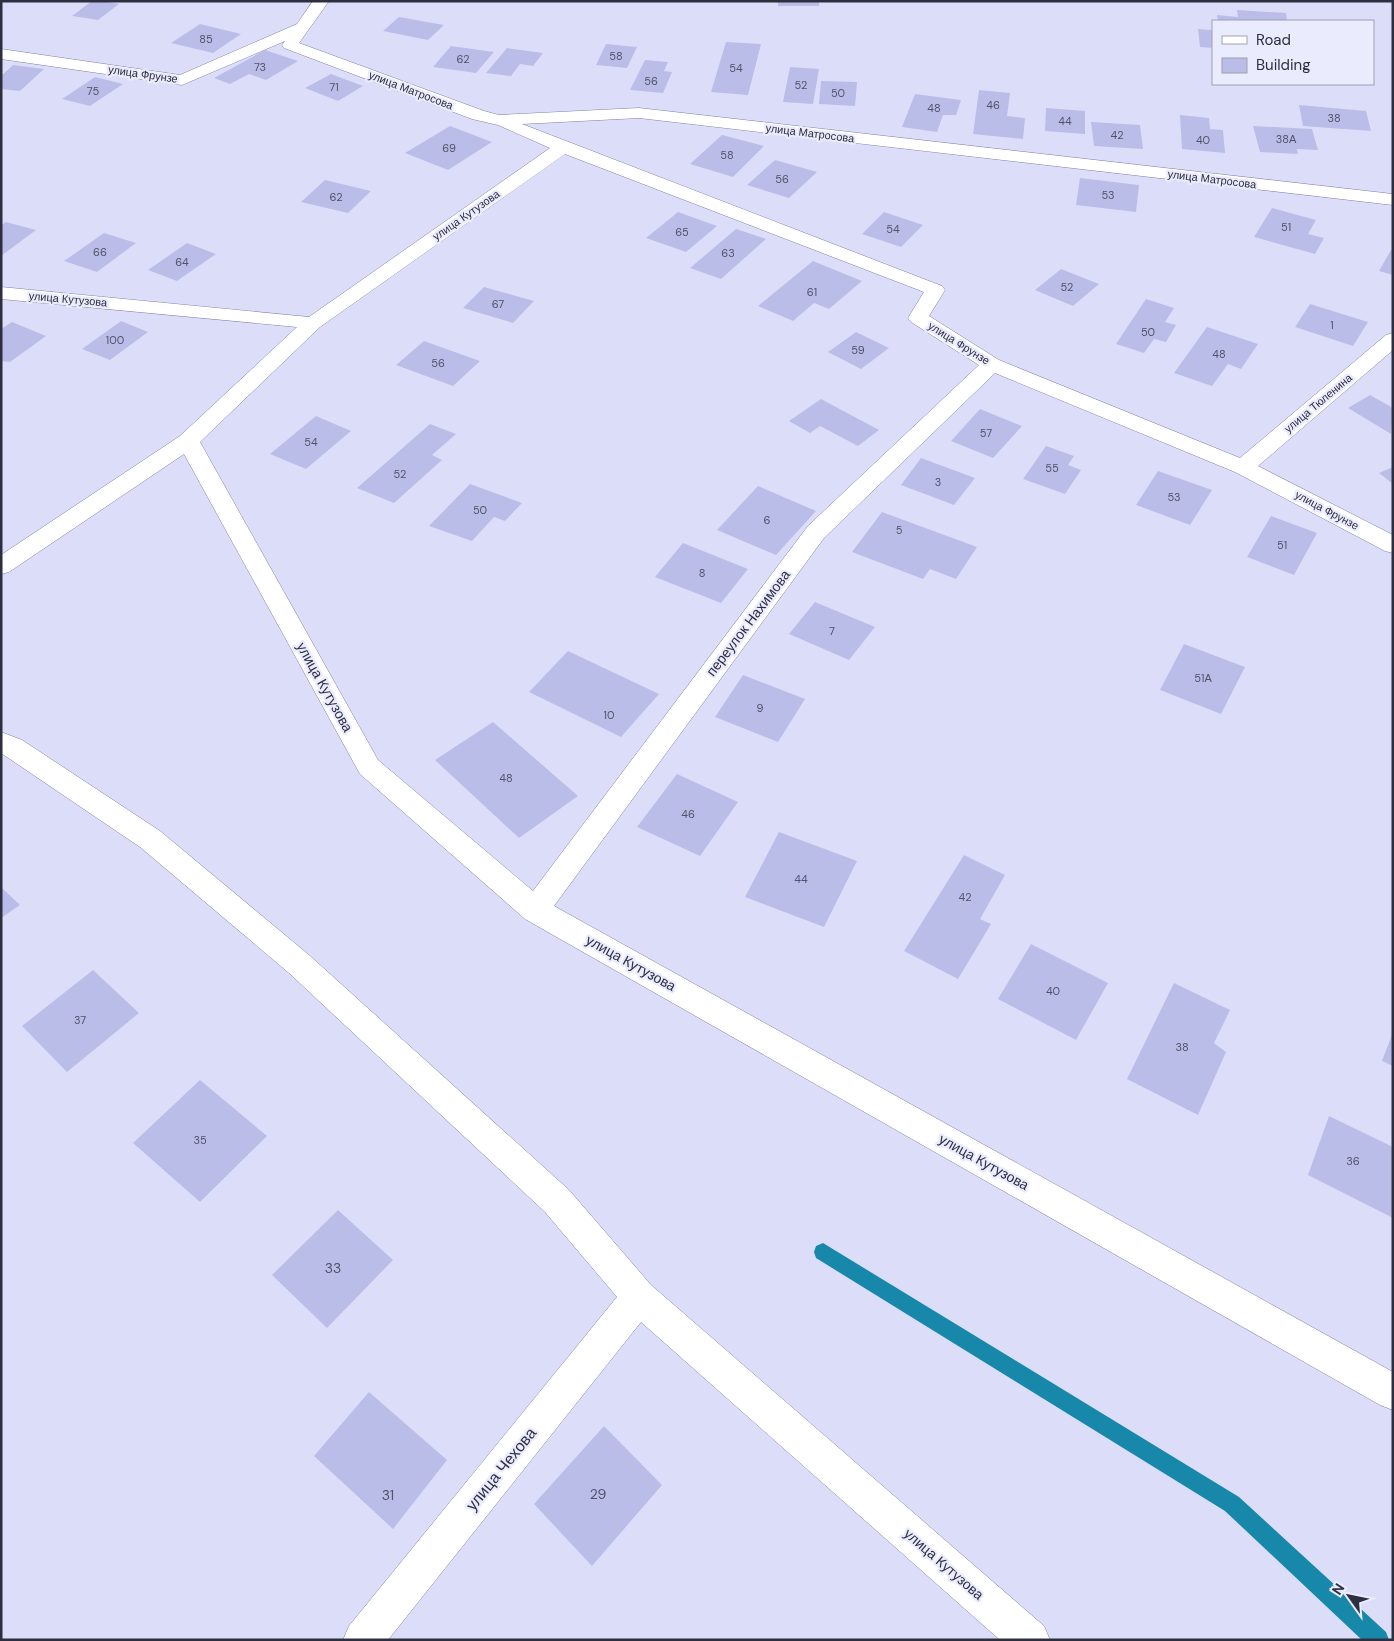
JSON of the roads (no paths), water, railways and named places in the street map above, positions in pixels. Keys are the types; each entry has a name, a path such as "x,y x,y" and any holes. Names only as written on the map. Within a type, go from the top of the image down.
{"street":[{"name":"улица Матросова","path":"321,1 290,44 478,115 499,120 638,113 1393,200"},
{"name":"улица Фрунзе","path":"1,54 182,80 304,27"},
{"path":"499,120 563,147"},
{"name":"улица Фрунзе","path":"563,147 934,290 918,318 992,364 1243,467 1393,545"},
{"name":"улица Кутузова","path":"563,147 314,322 188,441 369,767 535,910 1393,1392"},
{"name":"улица Кутузова","path":"1,293 314,322"},
{"name":"улица Тюленина","path":"1243,467 1393,339"},
{"name":"переулок Нахимова","path":"535,910 816,532 992,364"},
{"path":"1,566 188,441"},
{"name":"улица Кутузова","path":"1,742 13,748 150,839 299,964 557,1202 639,1298 1030,1640"},
{"name":"улица Чехова","path":"363,1640 639,1298"}],"waterway":[{"path":"823,1252 1232,1504 1378,1640"}]}
